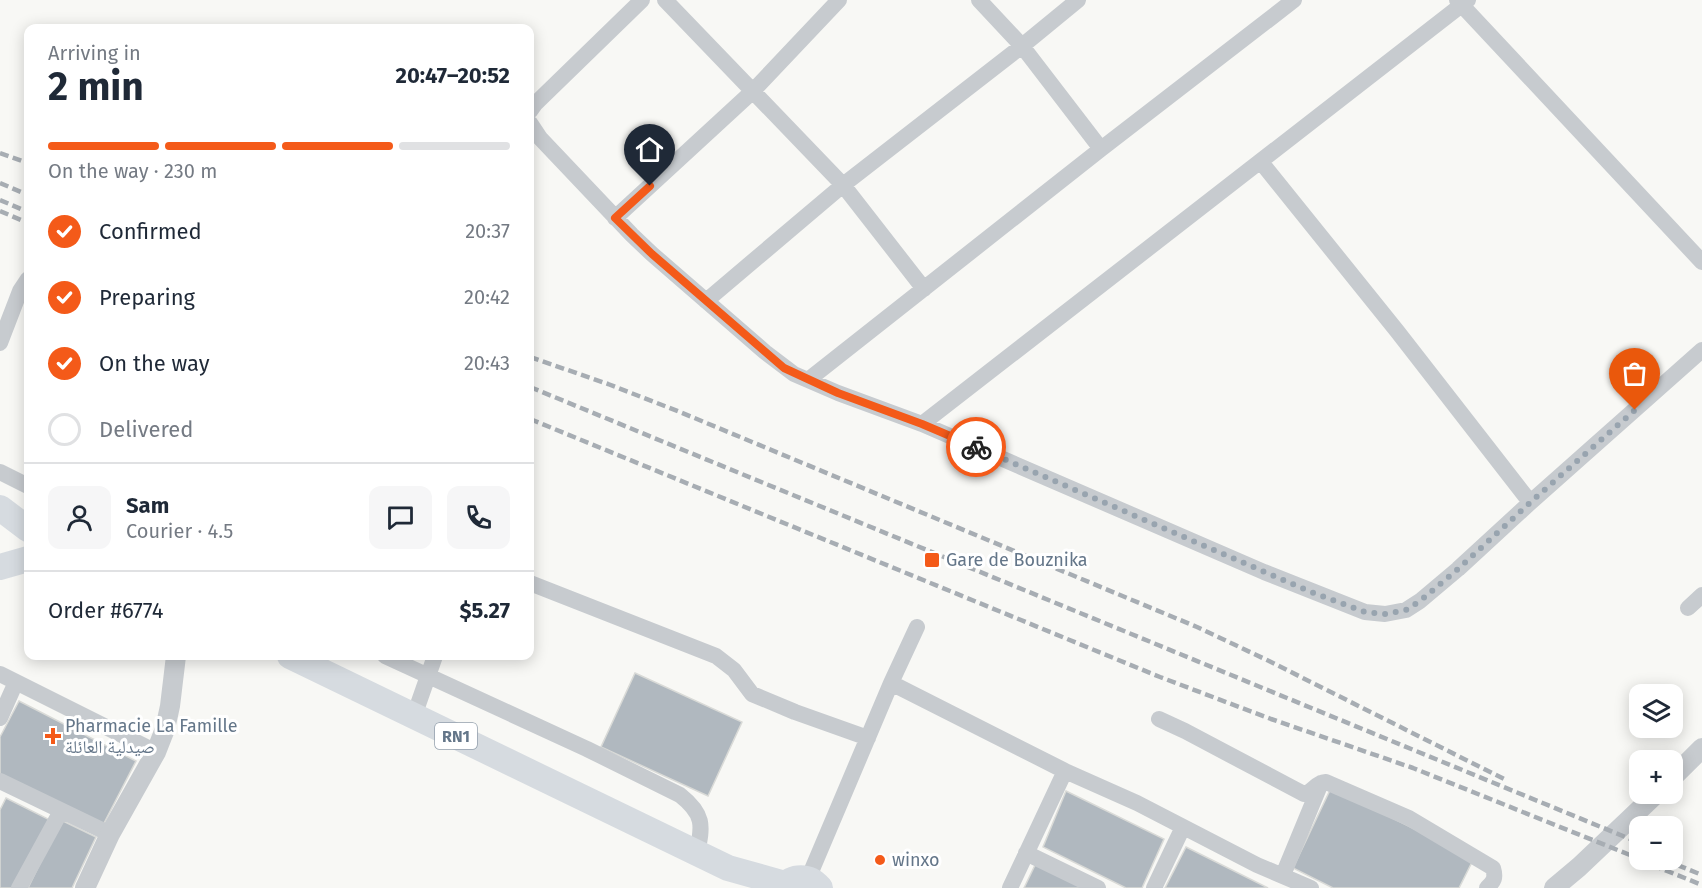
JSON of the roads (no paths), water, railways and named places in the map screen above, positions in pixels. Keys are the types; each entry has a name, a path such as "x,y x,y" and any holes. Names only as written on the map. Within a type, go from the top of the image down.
{"main road":[{"path":"0,508 24,527"},
{"path":"0,522 24,529"},
{"path":"0,567 24,560"},
{"name":"RN1","path":"298,660 728,868 755,888"},
{"name":"RN1","path":"728,868 799,885"}],"street":[{"path":"534,105 642,0"},
{"path":"665,0 843,185 924,289"},
{"path":"615,218 753,91 839,0"},
{"path":"979,0 1022,46 1101,149"},
{"path":"706,301 843,185 1078,0"},
{"path":"922,424 1261,162 1462,2 1702,262"},
{"path":"808,380 1284,3"},
{"path":"534,129 615,218 652,254 784,368 808,380 922,424 1311,592 1365,612 1385,614 1406,610 1420,601 1702,350"},
{"path":"1261,162 1530,502"},
{"path":"0,343 24,285"},
{"path":"0,472 24,484"},
{"path":"534,585 716,656 734,670 752,693 795,712 868,738"},
{"path":"1688,608 1702,595"},
{"path":"799,885 917,627"},
{"path":"85,888 110,834 156,752 165,729 170,706 176,660"},
{"path":"394,660 587,749 680,795 691,803 700,815 697,853"},
{"path":"414,716 434,660"},
{"path":"0,674 156,752"},
{"path":"0,718 16,682"},
{"path":"891,683 1065,771 1137,803 1257,865 1311,888"},
{"path":"1159,719 1304,794 1310,792 1317,784 1326,782 1409,818 1493,868 1495,876 1487,888"},
{"path":"1683,767 1702,748"},
{"path":"1010,888 1065,771"},
{"path":"0,781 110,834"},
{"path":"1283,876 1322,783"},
{"path":"1554,888 1645,804"},
{"path":"20,888 61,811"},
{"path":"1154,888 1183,827"},
{"path":"1026,853 1098,888"}],"railway":[{"path":"0,153 24,162"},
{"path":"0,183 24,193"},
{"path":"0,200 24,210"},
{"path":"0,211 24,221"},
{"path":"534,358 680,412 1197,627 1506,780"},
{"path":"534,389 1629,838"},
{"path":"534,421 1160,677 1271,719 1413,768 1629,855"},
{"path":"1683,867 1702,875"},
{"path":"1665,870 1702,885"}],"place":[{"name":"Gare de Bouznika","path":"932,560"},
{"name":"Pharmacie La Famille صيدلية العائلة","path":"53,736"},
{"name":"winxo","path":"880,860"}]}
